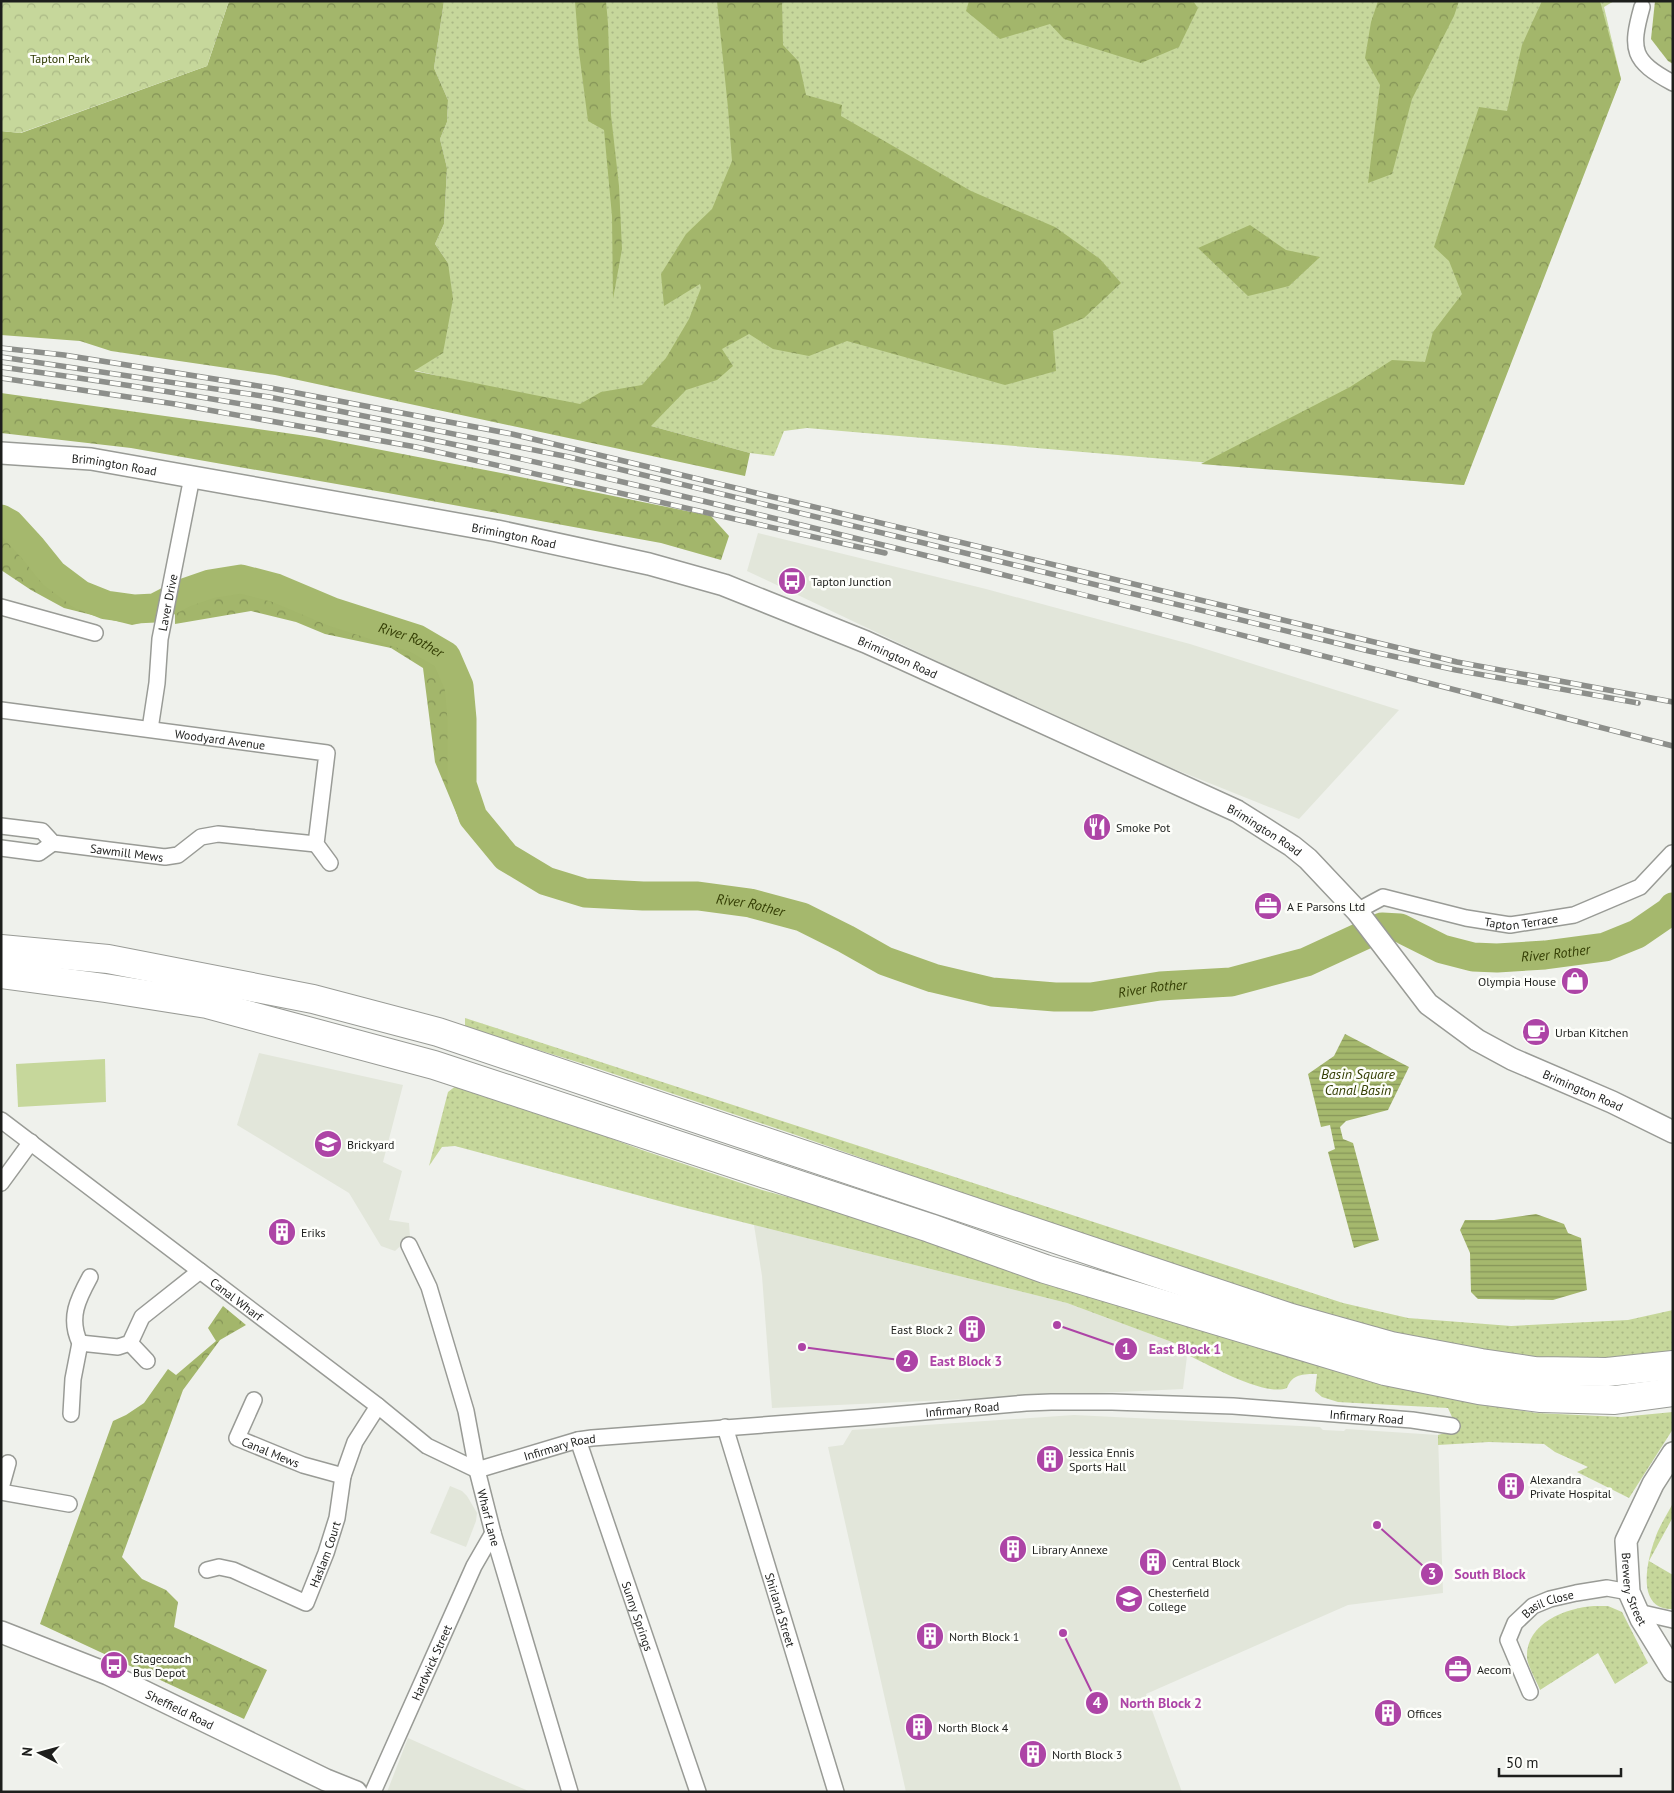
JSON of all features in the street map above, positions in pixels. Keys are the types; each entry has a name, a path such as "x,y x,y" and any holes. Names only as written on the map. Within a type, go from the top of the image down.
{"highway":[{"path":"1,948 108,959 172,971 313,999 438,1032 1291,1318 1391,1346 1535,1371 1607,1372 1673,1365"},
{"path":"1,974 207,1004 434,1065 930,1228 1045,1269 1385,1371 1479,1390 1541,1398 1615,1400 1673,1392"}],"main road":[{"name":"Brimington Road","path":"1,453 91,459 564,544 649,564 724,585 866,642 1236,811 1292,846 1322,873 1357,911 1428,1004 1477,1040 1512,1060 1612,1102 1673,1132"},
{"name":"Brewery Street","path":"1672,1668 1638,1612 1629,1592 1626,1541 1653,1484 1673,1453"},
{"name":"Sheffield Road","path":"1,1632 108,1674 326,1780 356,1792"}],"street":[{"path":"1642,6 1636,29 1637,56 1642,63 1673,83"},
{"name":"Laver Drive","path":"150,729 162,624 192,477"},
{"path":"1,607 95,633"},
{"name":"Woodyard Avenue","path":"1,710 327,753 316,844"},
{"name":"Sawmill Mews","path":"1,826 42,831 53,843"},
{"name":"Sawmill Mews","path":"1,848 39,852 53,843 172,857 183,852 201,837 218,834 316,844"},
{"path":"316,844 330,863"},
{"name":"Tapton Terrace","path":"1357,911 1383,897 1466,918 1510,925 1574,915 1640,887 1672,853"},
{"name":"Canal Wharf","path":"1,1120 378,1406 427,1446 477,1470"},
{"path":"1,1183 31,1142"},
{"name":"Wharf Lane","path":"409,1245 430,1287 466,1411 477,1470 494,1533 570,1792"},
{"path":"80,1343 118,1347 130,1343 142,1317 200,1271"},
{"path":"71,1414 73,1379 80,1343 75,1332 74,1321 80,1296 90,1276"},
{"path":"130,1343 147,1361"},
{"name":"Canal Mews","path":"254,1400 237,1438 303,1466 343,1476"},
{"name":"Infirmary Road","path":"477,1470 578,1440 1026,1403 1112,1402 1233,1406 1412,1420 1452,1426"},
{"name":"Haslam Court","path":"207,1570 219,1567 233,1570 306,1603 326,1553 337,1518 343,1476 355,1442 378,1406"},
{"name":"Shirland Street","path":"725,1427 836,1792"},
{"name":"Sunny Springs","path":"578,1440 698,1792"},
{"path":"8,1463 1,1490 69,1504"},
{"name":"Hardwick Street","path":"373,1792 474,1566 494,1533"},
{"name":"Basil Close","path":"1530,1692 1508,1640 1515,1623 1533,1606 1550,1599 1607,1588 1629,1592"},
{"path":"1638,1612 1673,1620"}],"shaded area":[{"path":"758,533 986,589 1190,644 1399,710 1299,819 1112,744 747,571"},
{"name":"Brickyard","path":"259,1053 403,1085 383,1162 402,1171 389,1220 409,1223 410,1237 395,1251 381,1246 349,1193 237,1125"},
{"path":"754,1225 1067,1303 1188,1348 1183,1389 772,1408 762,1276"},
{"name":"Chesterfield College","path":"1074,1415 1320,1427 1323,1430 1344,1431 1346,1429 1438,1435 1443,1593 1348,1605 1146,1694 1182,1792 906,1792 828,1447 843,1445 852,1430"},
{"path":"450,1486 462,1491 467,1496 477,1513 476,1521 466,1547 430,1533"},
{"path":"408,1738 475,1768 531,1792 387,1792"}],"green space":[{"name":"Tapton Park","path":"1,1 229,1 207,66 20,133 1,131"},
{"path":"229,1 444,1 434,68 448,100 447,122 440,139 447,168 444,224 435,244 448,263 453,299 443,353 414,371 580,404 601,392 642,385 666,358 689,319 701,288 700,284 664,306 661,274 686,234 712,209 732,161 717,1 782,1 783,45 799,62 806,95 842,105 841,116 971,191 1055,227 1100,259 1121,283 1084,318 1053,331 1056,371 1005,385 847,341 809,356 773,349 749,334 722,349 733,366 717,380 686,390 651,426 750,453 745,476 275,375 111,351 80,341 1,335 1,131 21,133 207,66"},
{"path":"444,1 1614,1 1604,7 1621,79 1546,257 1464,485 807,428 784,431 774,456 750,453 651,426 413,370 443,352 448,263 435,244 444,224 447,168 440,139 447,122 448,100 434,68"},
{"path":"575,1 606,1 611,115 619,186 622,249 613,299 612,216 604,130 588,121 579,52"},
{"path":"969,1 1193,1 1198,8 1179,47 1141,63 1064,39 1050,24 1000,39 966,11"},
{"path":"1378,1 1459,1 1454,16 1412,99 1392,174 1368,183 1380,85 1365,58 1371,22"},
{"path":"1542,1 1600,1 1621,79 1464,485 1201,464 1350,387 1392,360 1425,362 1433,332 1462,294 1449,261 1434,247 1479,107 1507,111 1522,45"},
{"path":"1655,1 1673,1 1673,64 1668,61 1651,39"},
{"path":"1250,225 1286,250 1320,257 1289,286 1248,296 1198,248"},
{"path":"1,393 314,437 496,472 711,516 729,536 721,560 661,543 388,493 131,448 1,433"},
{"path":"1,530 43,576 88,609 150,615 150,621 132,625 64,608 31,590 1,570"},
{"path":"241,585 342,624 414,647 440,662 449,696 457,784 467,823 460,822 435,762 423,668 391,648 325,634 296,622 251,611 175,624 175,608 207,592"},
{"path":"465,1018 1343,1303 1408,1318 1511,1326 1628,1320 1673,1310 1673,1354 1630,1361 1540,1362 1371,1332 1187,1272 796,1135 590,1066 465,1027"},
{"path":"105,1059 106,1102 18,1107 16,1064"},
{"path":"461,1082 642,1150 762,1190 894,1226 1384,1384 1461,1401 1537,1413 1621,1417 1673,1412 1673,1429 1629,1498 1577,1472 1588,1467 1555,1452 1544,1444 1489,1442 1438,1445 1438,1435 1452,1431 1452,1417 1448,1408 1338,1402 1322,1397 1315,1391 1317,1374 1295,1377 1287,1388 1277,1390 1265,1388 1237,1379 1188,1355 1188,1348 1067,1303 678,1206 455,1146 442,1147 429,1166 448,1092"},
{"path":"223,1306 246,1325 220,1340 183,1390 122,1557 142,1579 166,1590 178,1602 174,1627 267,1670 244,1719 40,1624 113,1421 144,1403 168,1369 176,1375 216,1341 208,1328"},
{"path":"1673,1503 1673,1517 1649,1561 1673,1575 1673,1609 1661,1607 1653,1601 1648,1593 1647,1571 1649,1559 1652,1548"},
{"path":"1608,1606 1622,1612 1648,1663 1615,1684 1598,1653 1540,1690 1527,1660 1528,1645 1533,1635 1540,1626 1560,1614 1583,1607"}],"water":[{"name":"Basin Square Canal Basin","path":"1345,1034 1409,1067 1388,1110 1346,1121 1340,1127 1343,1139 1353,1143 1379,1240 1354,1248 1328,1152 1335,1149 1330,1125 1321,1127 1308,1074 1334,1056"},
{"path":"1536,1214 1564,1224 1568,1233 1581,1238 1587,1290 1553,1300 1478,1299 1471,1292 1470,1253 1460,1230 1465,1220 1494,1220"}],"waterway":[{"name":"River Rother","path":"1,519 10,524 53,574 81,595 106,605 135,609 155,608 184,593 210,584 241,579 276,588 333,612 417,639 446,656 459,686 462,719 462,784 473,817 506,857 546,881 585,893 698,896 750,903 802,917 885,961 933,978 992,992 1055,997 1091,997 1160,986 1231,982 1306,962 1382,927 1400,928 1442,949 1473,957 1497,958 1545,955 1605,947 1637,934 1669,912 1673,907"}],"railway":[{"path":"1,348 64,355 271,388 512,434 1457,662 1673,702"},
{"path":"1,357 269,397 569,457 1369,651 1456,670 1638,703"},
{"path":"1,367 158,390 314,417 472,448 579,472 1053,587 1673,746"},
{"path":"1,378 175,404 416,447 885,553"}],"place":[{"name":"Tapton Junction","path":"792,581"},
{"name":"Smoke Pot","path":"1097,827"},
{"name":"A E Parsons Ltd","path":"1268,906"},
{"name":"Olympia House","path":"1575,981"},
{"name":"Urban Kitchen","path":"1536,1032"},
{"name":"Brickyard","path":"328,1144"},
{"name":"Eriks","path":"282,1232"},
{"name":"East Block 1","path":"1057,1325"},
{"name":"East Block 2","path":"972,1329"},
{"name":"East Block 3","path":"802,1347"},
{"name":"Jessica Ennis Sports Hall","path":"1050,1459"},
{"name":"Alexandra Private Hospital","path":"1511,1486"},
{"name":"South Block","path":"1377,1525"},
{"name":"Library Annexe","path":"1013,1549"},
{"name":"Central Block","path":"1153,1562"},
{"name":"Chesterfield College","path":"1129,1599"},
{"name":"North Block 2","path":"1063,1633"},
{"name":"North Block 1","path":"930,1636"},
{"name":"Stagecoach Bus Depot","path":"114,1665"},
{"name":"Aecom","path":"1458,1669"},
{"name":"Offices","path":"1388,1713"},
{"name":"North Block 4","path":"919,1727"},
{"name":"North Block 3","path":"1033,1754"}]}
